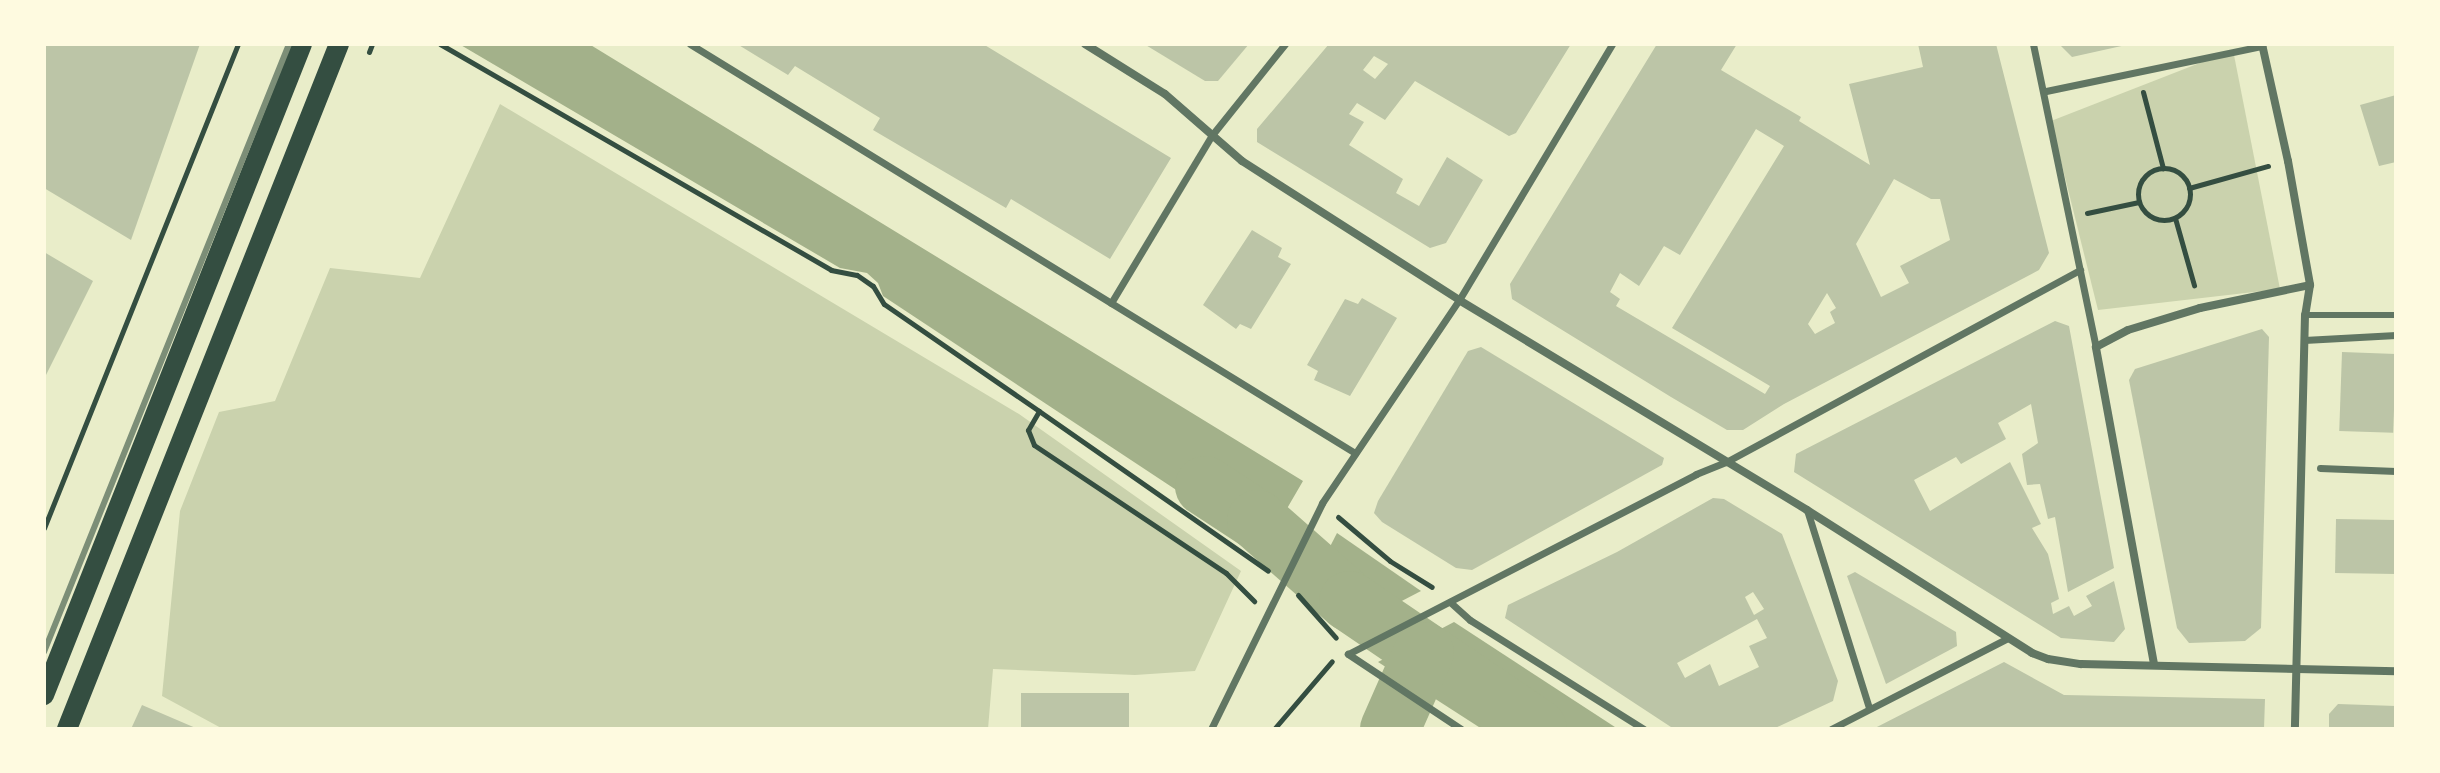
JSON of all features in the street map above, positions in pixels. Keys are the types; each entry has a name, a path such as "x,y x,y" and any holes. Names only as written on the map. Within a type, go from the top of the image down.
{"main road":[{"path":"44,695 302,44"},
{"path":"67,729 339,44"}],"street":[{"path":"690,44 1355,453"},
{"path":"1085,44 1165,94 1242,161 1459,300 1807,510 2006,639 2062,663 2396,671"},
{"path":"1111,303 1212,135 1285,44"},
{"path":"1211,729 1322,503 1459,300 1612,44"},
{"path":"2033,44 2046,91 2096,347 2154,664"},
{"path":"2046,91 2262,45 2288,161 2310,285 2304,340 2295,729"},
{"path":"1461,729 1348,654 1696,474 1726,462 2080,270"},
{"path":"2096,347 2128,330 2200,308 2310,285"},
{"path":"2304,340 2396,335"},
{"path":"2320,468 2396,471"},
{"path":"1807,510 1869,708"},
{"path":"1450,602 1470,620 1644,729"},
{"path":"1831,729 2006,639"}],"lane":[{"path":"2305,315 2396,315"}],"path":[{"path":"44,528 238,44"},
{"path":"369,52 372,44"},
{"path":"440,44 831,270 857,275 873,286 884,304 1274,576"},
{"path":"2137,70 2163,168"},
{"path":"2189,188 2268,166"},
{"path":"2163,168 2179,173 2189,188 2187,206 2175,218 2166,221 2148,216 2139,202 2142,179 2163,168"},
{"path":"2070,216 2139,202"},
{"path":"2175,218 2194,285"},
{"path":"1039,411 1028,430 1034,445 1226,573 1266,613"},
{"path":"1350,528 1390,561 1435,589"},
{"path":"1297,594 1348,654"},
{"path":"1274,729 1328,663"}],"shaded area":[{"path":"459,44 589,44 1303,481 1264,548 883,296 878,283 867,273 840,268"},
{"path":"2233,50 2280,289 2098,310 2051,121"},
{"path":"500,104 1019,414 1241,571 1195,671 1135,675 993,669 988,729 223,729 162,696 180,511 219,412 275,401 330,268 420,278"},
{"path":"1337,533 1421,591 1344,631 1313,580"},
{"path":"1454,622 1618,729 1482,729 1378,662"},
{"path":"1400,702 1418,714 1417,729 1372,729 1383,711"}],"building":[{"path":"44,44 200,44 131,240 44,188"},
{"path":"737,44 983,44 1171,158 1110,259 1011,199 1006,208 873,130 880,118 795,66 788,75"},
{"path":"1144,44 1249,44 1218,81 1205,81"},
{"path":"1329,44 1571,44 1516,133 1509,136 1415,81 1385,120 1357,103 1349,114 1364,122 1349,145 1403,179 1396,193 1419,206 1447,157 1483,180 1446,243 1430,248 1257,142 1257,129","holes":["1374,56 1388,64 1375,79 1363,70"]},
{"path":"1657,44 1737,44 1721,70 1801,117 1799,121 1870,165 1849,84 1923,67 1918,44 1996,44 2049,253 2039,270 1784,404 1743,430 1727,430 1512,299 1510,284","holes":["1756,129 1784,146 1672,328 1770,386 1765,394 1616,306 1620,299 1610,292 1620,273 1639,286 1664,246 1680,255","1894,179 1931,199 1940,199 1950,240 1900,266 1909,283 1881,297 1856,244","1827,293 1836,308 1830,312 1835,323 1815,334 1808,324"]},
{"path":"2059,44 2125,44 2126,45 2072,57"},
{"path":"2396,95 2396,162 2379,166 2360,105"},
{"path":"1252,230 1282,248 1278,257 1291,264 1251,329 1240,324 1236,329 1203,305"},
{"path":"44,252 93,281 44,379"},
{"path":"1362,298 1397,318 1350,396 1314,380 1318,371 1307,365 1345,299 1358,304"},
{"path":"2055,321 2069,326 2114,568 2068,592 2055,517 2048,519 2040,484 2027,485 2022,454 2038,443 2031,404 1998,423 2006,439 1961,464 1956,457 1914,480 1930,511 2010,462 2041,524 2032,528 2048,554 2059,599 2051,603 2053,614 2069,606 2074,616 2092,606 2086,596 2114,581 2125,629 2114,642 2061,638 1794,472 1796,454"},
{"path":"2262,329 2269,337 2261,628 2245,641 2189,643 2177,628 2129,380 2135,369"},
{"path":"1481,347 1664,458 1662,465 1472,570 1456,568 1382,522 1374,513 1378,501 1468,351"},
{"path":"2342,352 2396,354 2393,433 2339,431"},
{"path":"1713,498 1724,499 1782,534 1838,681 1833,701 1773,729 1674,729 1505,618 1508,605 1617,552","holes":["1753,592 1764,609 1754,615 1745,597","1757,619 1767,638 1749,646 1759,667 1719,686 1710,664 1685,678 1677,663"]},
{"path":"2336,519 2396,520 2395,574 2335,573"},
{"path":"1855,572 1956,632 1957,646 1886,684 1847,576"},
{"path":"2004,662 2064,695 2265,699 2264,729 1873,729"},
{"path":"1021,693 1129,693 1129,729 1021,729"},
{"path":"2338,704 2396,706 2396,729 2329,729 2329,714"},
{"path":"142,705 198,729 131,729"}],"waterway":[{"path":"1205,486 1257,520 1349,601 1537,729"},
{"path":"1390,729 1424,652"}],"railway":[{"path":"44,652 289,44"}]}
